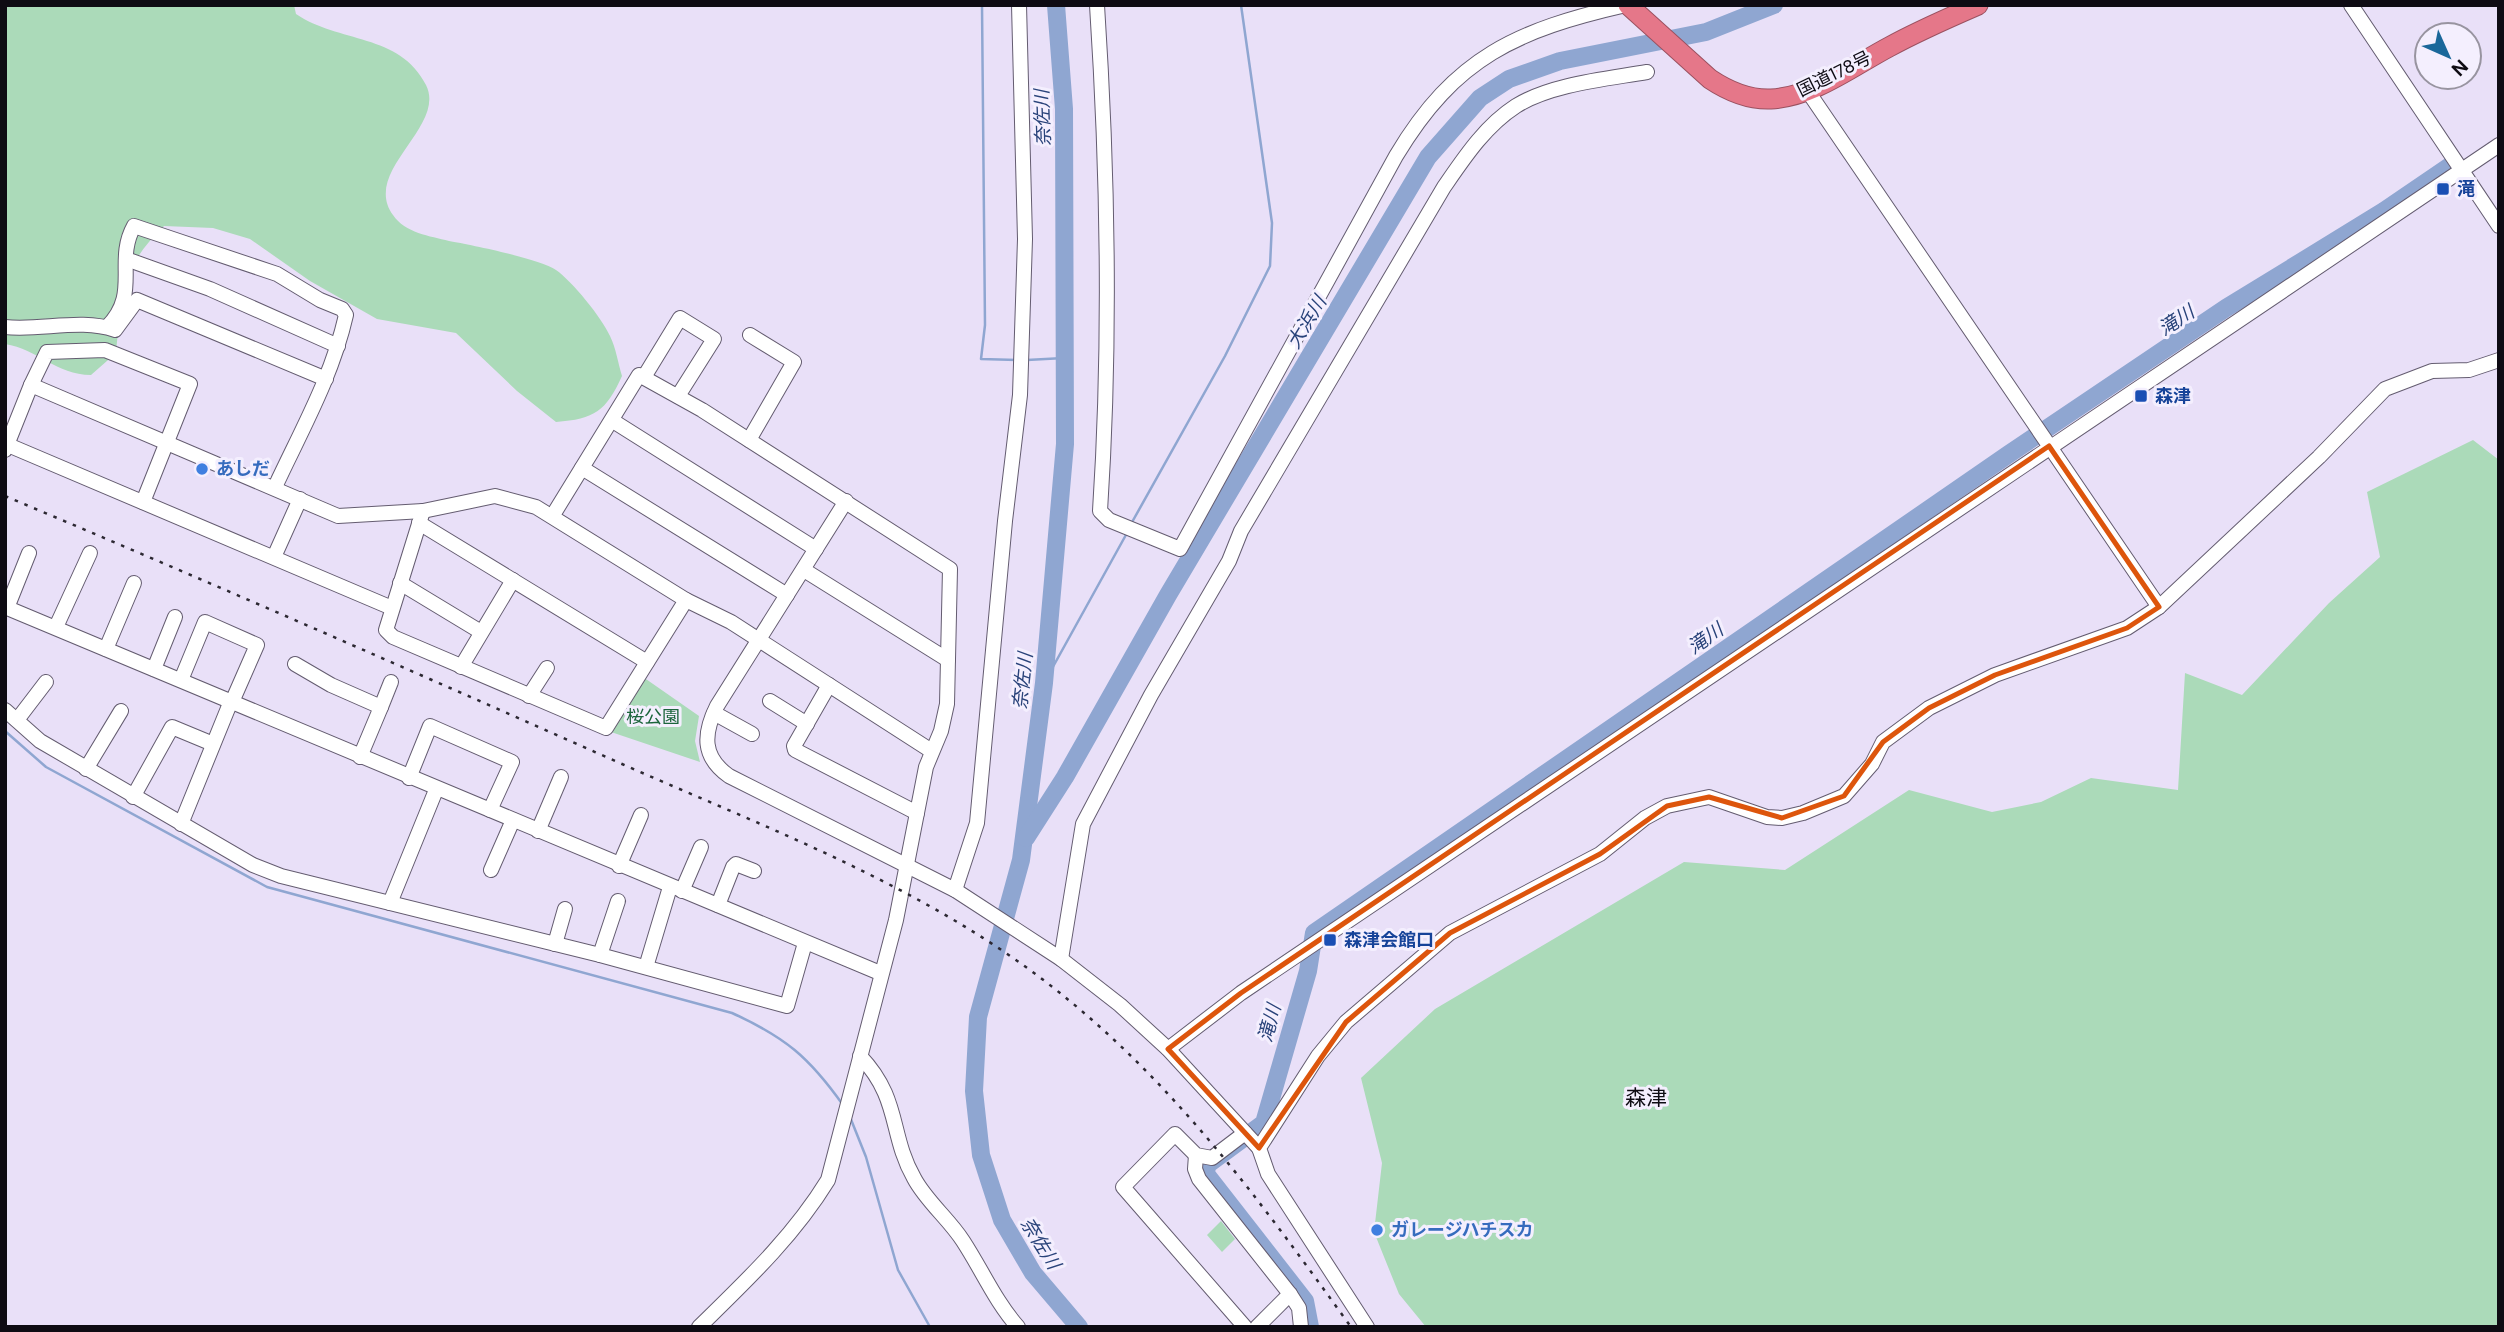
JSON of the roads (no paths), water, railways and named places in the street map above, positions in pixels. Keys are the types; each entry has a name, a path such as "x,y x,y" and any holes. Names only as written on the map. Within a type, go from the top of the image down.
{"highway":[{"name":"国道178号","path":"1631,9 1725,89 1755,98 1781,98 1807,90 1940,21 1978,5"}],"street":[{"path":"955,890 977,823 1005,522 1020,394 1025,239 1019,5"},
{"path":"1097,5 1105,200 1105,382 1100,511 1109,520 1180,549 1390,166 1422,115 1452,83 1508,42 1560,21 1631,9"},
{"path":"2351,5 2499,226"},
{"path":"1061,959 1083,824 1151,695 1229,561 1241,531 1444,187 1473,146 1515,106 1580,83 1647,72"},
{"path":"1807,90 2159,607"},
{"path":"1168,1049 1241,993 2499,145"},
{"path":"107,327 125,302 125,241 134,226 277,274 320,300 342,309 346,315 326,379 275,488"},
{"path":"126,259 210,289 338,346"},
{"path":"5,327 34,330 89,325 115,330 137,300 326,379"},
{"path":"644,377 680,317 714,339 678,396"},
{"path":"748,440 794,362 750,335"},
{"path":"143,502 190,384 105,350 47,352 6,448 143,502 392,608"},
{"path":"1259,1148 1318,1056 1346,1022 1450,933 1600,853 1645,818 1667,806 1709,797 1767,817 1782,818 1844,796 1872,764 1883,742 1929,708 1994,675 2127,628 2159,607 2319,457 2385,389 2432,371 2469,370 2499,360"},
{"path":"553,515 639,375 678,396 950,569 947,704 941,731 930,750 909,866 828,1180 806,1215 781,1245 699,1327"},
{"path":"31,385 338,516 421,517 495,496 515,500 553,515 686,600 731,622 930,750"},
{"path":"613,421 816,549"},
{"path":"582,468 787,595"},
{"path":"274,557 300,499"},
{"path":"846,501 714,713 706,742 708,756 716,767 797,811 955,890 1061,959 1120,1005 1168,1049 1259,1148 1268,1174 1367,1327"},
{"path":"421,517 513,580 647,662"},
{"path":"421,517 386,631 393,638 606,728 686,600"},
{"path":"56,627 90,552"},
{"path":"29,554 6,608 154,668 436,790 880,973"},
{"path":"804,570 948,660"},
{"path":"461,667 513,580"},
{"path":"106,649 134,583"},
{"path":"400,583 481,632"},
{"path":"154,668 175,617"},
{"path":"181,680 205,622 257,645 181,824"},
{"path":"295,664 331,685 381,707"},
{"path":"529,696 547,668"},
{"path":"17,720 46,682"},
{"path":"360,757 391,682"},
{"path":"829,685 794,746 795,750 917,813"},
{"path":"769,701 807,724"},
{"path":"5,710 40,741 253,865 787,1006 805,943"},
{"path":"86,769 121,711"},
{"path":"714,713 752,734"},
{"path":"409,778 430,726 512,762 490,810"},
{"path":"133,797 172,727 213,744"},
{"path":"538,831 561,778"},
{"path":"390,903 436,790"},
{"path":"619,866 641,815"},
{"path":"491,870 513,820"},
{"path":"646,967 676,889 701,847"},
{"path":"718,905 736,864 754,871"},
{"path":"600,955 618,901"},
{"path":"555,944 565,909"},
{"path":"858,1063 872,1069 887,1094 913,1177 965,1243 982,1278 1018,1327"},
{"path":"1245,1133 1212,1158 1196,1155 1175,1134 1123,1187 1245,1327"},
{"path":"1196,1155 1195,1169 1199,1180 1290,1294 1299,1308 1301,1327"},
{"path":"1257,1327 1290,1294"}],"waterway":[{"path":"982,5 985,325 981,359 1017,360"},
{"name":"奈佐川","path":"1056,5 1064,109 1065,444 1044,683 1021,860 978,1017 974,1091 981,1155 1002,1220 1033,1273 1079,1327"},
{"path":"1131,524 1225,356 1270,266 1272,223 1241,5"},
{"name":"大浜川","path":"1026,838 1065,777 1168,595 1428,157 1480,98 1509,79 1560,61 1706,32 1774,5"},
{"name":"滝川","path":"1310,1327 1305,1301 1206,1174 1207,1165 1264,1123 1308,971 1314,933 2009,454 2226,308 2384,211 2453,164"},
{"path":"1027,360 1064,358"},
{"path":"1044,683 1127,533"},
{"path":"5,731 46,767 267,887 732,1013 767,1031 795,1050 819,1074 843,1105"},
{"path":"850,1117 866,1157 898,1270 930,1327"}],"railway":[{"path":"5,496 314,628 787,836 895,887 998,947 1092,1020 1174,1100 1247,1187 1351,1327"}],"place":[{"name":"滝","path":"2443,189"},
{"name":"森津","path":"2141,396"},
{"name":"あしだ","path":"202,469"},
{"name":"森津会館口","path":"1330,940"},
{"name":"ガレージハチスカ","path":"1377,1230"}],"district":[{"name":"森津","path":"1646,1098"}],"park label":[{"name":"桜公園","path":"653,717"}]}
